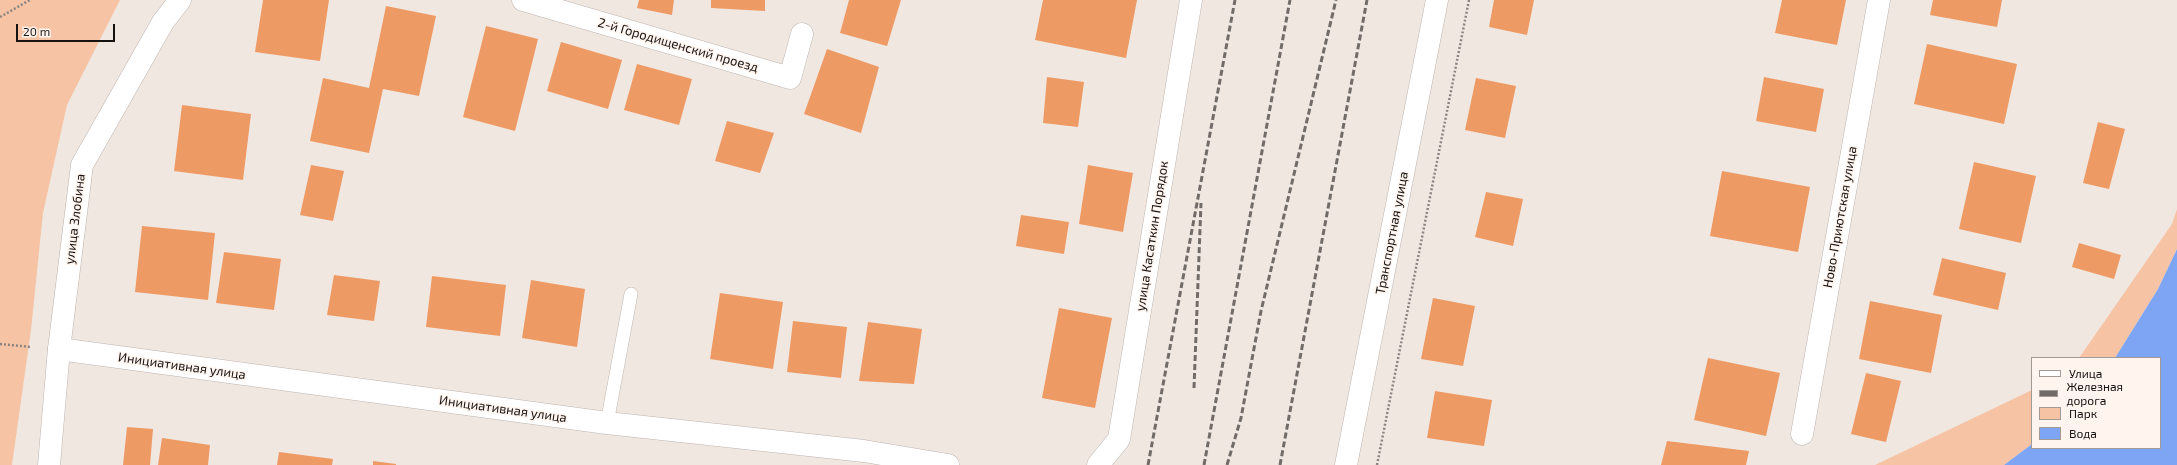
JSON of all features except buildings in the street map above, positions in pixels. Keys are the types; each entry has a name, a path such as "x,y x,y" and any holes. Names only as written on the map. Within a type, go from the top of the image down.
{"street":[{"name":"улица Злобина","path":"49,465 59,349 82,165 163,22 180,0"},
{"name":"2-й Городищенский проезд","path":"523,0 790,78 802,34"},
{"name":"улица Касаткин Порядок","path":"1098,465 1119,439 1191,0"},
{"name":"Транспортная улица","path":"1346,465 1438,0"},
{"name":"Ново-Приютская улица","path":"1802,434 1879,0"},
{"name":"Инициативная улица","path":"59,349 607,423 864,451 948,465"}],"lane":[{"path":"607,423 631,294"}],"path":[{"path":"0,17 30,0"},
{"path":"1377,465 1469,0"},
{"path":"0,344 33,347"}],"green space":[{"path":"0,0 120,0 67,105 43,213 31,330 12,465 0,465"},
{"path":"2177,209 2177,249 2158,289 2116,357 2080,357 2172,224"},
{"path":"2031,390 2031,445 2004,465 1875,465"}],"water":[{"path":"2177,249 2177,465 2004,465 2031,445 2031,449 2161,449 2161,357 2116,357 2158,289"}],"railway":[{"path":"1148,465 1235,0"},
{"path":"1204,465 1290,0"},
{"path":"1227,465 1241,418 1261,311 1336,0"},
{"path":"1280,465 1367,0"},
{"path":"1194,388 1201,203"}]}
